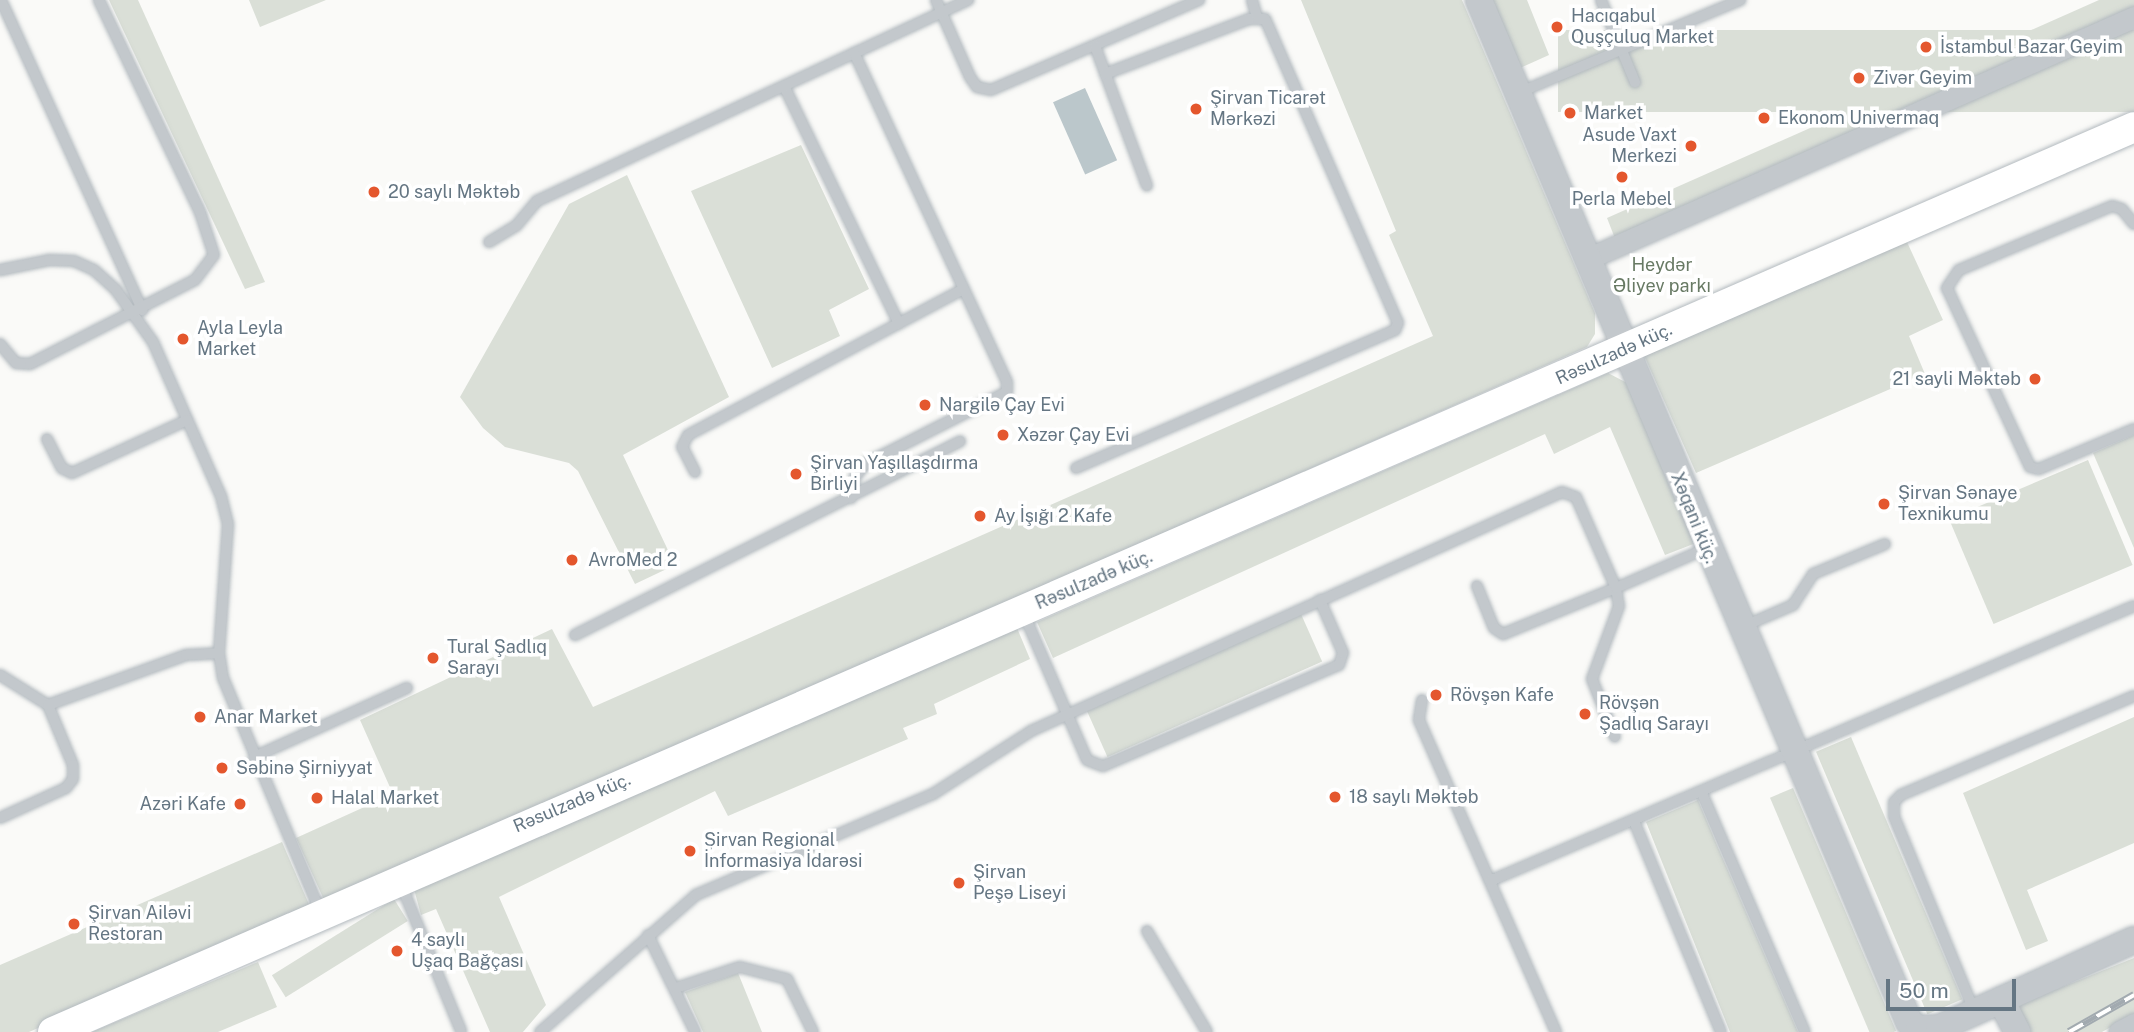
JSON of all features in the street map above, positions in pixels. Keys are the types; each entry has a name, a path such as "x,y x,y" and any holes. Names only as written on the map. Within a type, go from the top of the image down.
{"main road":[{"name":"Rəsulzadə küç.","path":"53,1032 399,879 2133,129"}],"street":[{"name":"Xəqani küç.","path":"1479,0 1900,1009 1917,1031"},
{"path":"1587,259 2134,17"},
{"path":"1917,1031 1939,1028 1975,1013 2134,940"},
{"path":"2001,1000 2017,1032"},
{"path":"2119,1032 2134,1024"}],"lane":[{"path":"1,0 221,496 228,524 219,653 223,678 321,913"},
{"path":"0,344 16,363 30,365 138,311 207,269 214,256 212,242 99,0"},
{"path":"936,0 977,87 991,90 1199,0"},
{"path":"489,242 516,226 537,201 969,0"},
{"path":"1252,0 1257,17"},
{"path":"1601,0 1635,82"},
{"path":"1518,93 1740,0"},
{"path":"1076,468 1395,330 1398,323 1265,19 1257,17 1105,74"},
{"path":"1095,46 1147,186"},
{"path":"850,498 855,477 865,464 1007,392 1007,382 854,53"},
{"path":"784,86 899,324"},
{"path":"2134,224 2122,209 2112,206 1959,270 1947,288 2031,467 2039,469 2134,429"},
{"path":"0,270 50,260 74,261 94,270 138,311"},
{"path":"695,472 682,447 688,435 964,289"},
{"path":"47,439 62,468 72,473 187,421"},
{"path":"575,635 960,442"},
{"path":"540,1032 648,934 696,895 933,794 1031,731 1067,714 1569,491 1616,588 1619,606 1592,679 1615,737"},
{"path":"1740,628 1793,605 1813,574 1885,544"},
{"path":"1477,586 1494,628 1503,634 1707,548"},
{"path":"1023,611 1087,760 1103,766 1339,665 1343,653 1320,600"},
{"path":"1490,881 2134,606"},
{"path":"48,705 186,656 219,653"},
{"path":"0,675 48,705 73,765 73,779 66,788 0,818"},
{"path":"254,757 407,688"},
{"path":"1975,1013 1894,816 1894,802 1901,795 2134,695"},
{"path":"1422,700 1419,720 1556,1032"},
{"path":"1701,791 1805,1032"},
{"path":"1633,821 1721,1032"},
{"path":"399,879 460,1031"},
{"path":"1147,931 1207,1032"},
{"path":"648,934 695,1032"},
{"path":"676,988 740,967 787,979 813,1032"}],"green space":[{"path":"109,0 138,0 265,282 245,289"},
{"path":"249,0 326,0 260,27"},
{"path":"1301,0 1462,0 1595,313 1595,334 1587,347 325,902 296,838 393,794 360,720 552,629 593,707 1433,336 1389,235 1396,231"},
{"path":"1491,0 1527,0 1549,55 1520,68"},
{"path":"2099,0 2134,0 2134,12 1616,241 1607,218"},
{"path":"1558,30 2134,30 2134,112 1558,112"},
{"path":"801,145 869,289 829,310 840,336 772,368 691,191"},
{"path":"627,175 729,397 623,455 675,565 635,584 578,471 569,463 505,447 483,428 460,397 569,204"},
{"path":"1907,242 1943,320 1909,336 1925,374 1696,473 1643,353"},
{"path":"1608,373 1629,384 1696,543 1665,555 1610,427 1554,454 1545,434 1053,658 1037,622"},
{"path":"2134,435 2134,548 2093,453"},
{"path":"2088,460 2133,565 1994,624 1949,519"},
{"path":"1301,614 1322,662 1107,757 1086,710"},
{"path":"1017,628 1030,659 934,704 937,714 903,728 908,739 728,816 715,791 499,897 546,1005 523,1032 490,1032 436,909 421,915 414,889"},
{"path":"2134,717 2134,843 2027,890 2048,941 2026,950 1963,793"},
{"path":"1851,737 1962,999 1927,1014 1816,752"},
{"path":"1793,788 1896,1031 1869,1032 1770,798"},
{"path":"1698,800 1798,1032 1730,1032 1646,822"},
{"path":"282,842 311,909 29,1032 0,1032 0,965"},
{"path":"394,899 408,921 286,997 272,975"},
{"path":"2134,958 2134,1014 2102,1032 2029,1032 2017,1005"},
{"path":"258,962 277,1007 218,1032 92,1032"},
{"path":"738,973 762,1032 703,1032 685,992"}],"shaded area":[{"path":"1085,88 1117,160 1085,174 1053,102"}],"railway":[{"path":"2069,1032 2134,995"}],"place":[{"name":"Hacıqabul Quşçuluq Market","path":"1557,27"},
{"name":"İstambul Bazar Geyim","path":"1926,47"},
{"name":"Zivər Geyim","path":"1859,78"},
{"name":"Şirvan Ticarət Mərkəzi","path":"1196,109"},
{"name":"Market","path":"1570,113"},
{"name":"Ekonom Univermaq","path":"1764,118"},
{"name":"Asude Vaxt Merkezi","path":"1691,146"},
{"name":"Perla Mebel","path":"1622,177"},
{"name":"20 saylı Məktəb","path":"374,192"},
{"name":"Ayla Leyla Market","path":"183,339"},
{"name":"21 sayli Məktəb","path":"2035,379"},
{"name":"Nargilə Çay Evi","path":"925,405"},
{"name":"Xəzər Çay Evi","path":"1003,435"},
{"name":"Şirvan Yaşıllaşdırma Birliyi","path":"796,474"},
{"name":"Şirvan Sənaye Texnikumu","path":"1884,504"},
{"name":"Ay İşığı 2 Kafe","path":"980,516"},
{"name":"AvroMed 2","path":"572,560"},
{"name":"Tural Şadlıq Sarayı","path":"433,658"},
{"name":"Rövşən Kafe","path":"1436,695"},
{"name":"Rövşən Şadlıq Sarayı","path":"1585,714"},
{"name":"Anar Market","path":"200,717"},
{"name":"Səbinə Şirniyyat","path":"222,768"},
{"name":"18 saylı Məktəb","path":"1335,797"},
{"name":"Halal Market","path":"317,798"},
{"name":"Azəri Kafe","path":"240,804"},
{"name":"Şirvan Regional İnformasiya İdarəsi","path":"690,851"},
{"name":"Şirvan Peşə Liseyi","path":"959,883"},
{"name":"Şirvan Ailəvi Restoran","path":"74,924"},
{"name":"4 saylı Uşaq Bağçası","path":"397,951"}],"park label":[{"name":"Heydər Əliyev parkı","path":"1662,276"}]}
